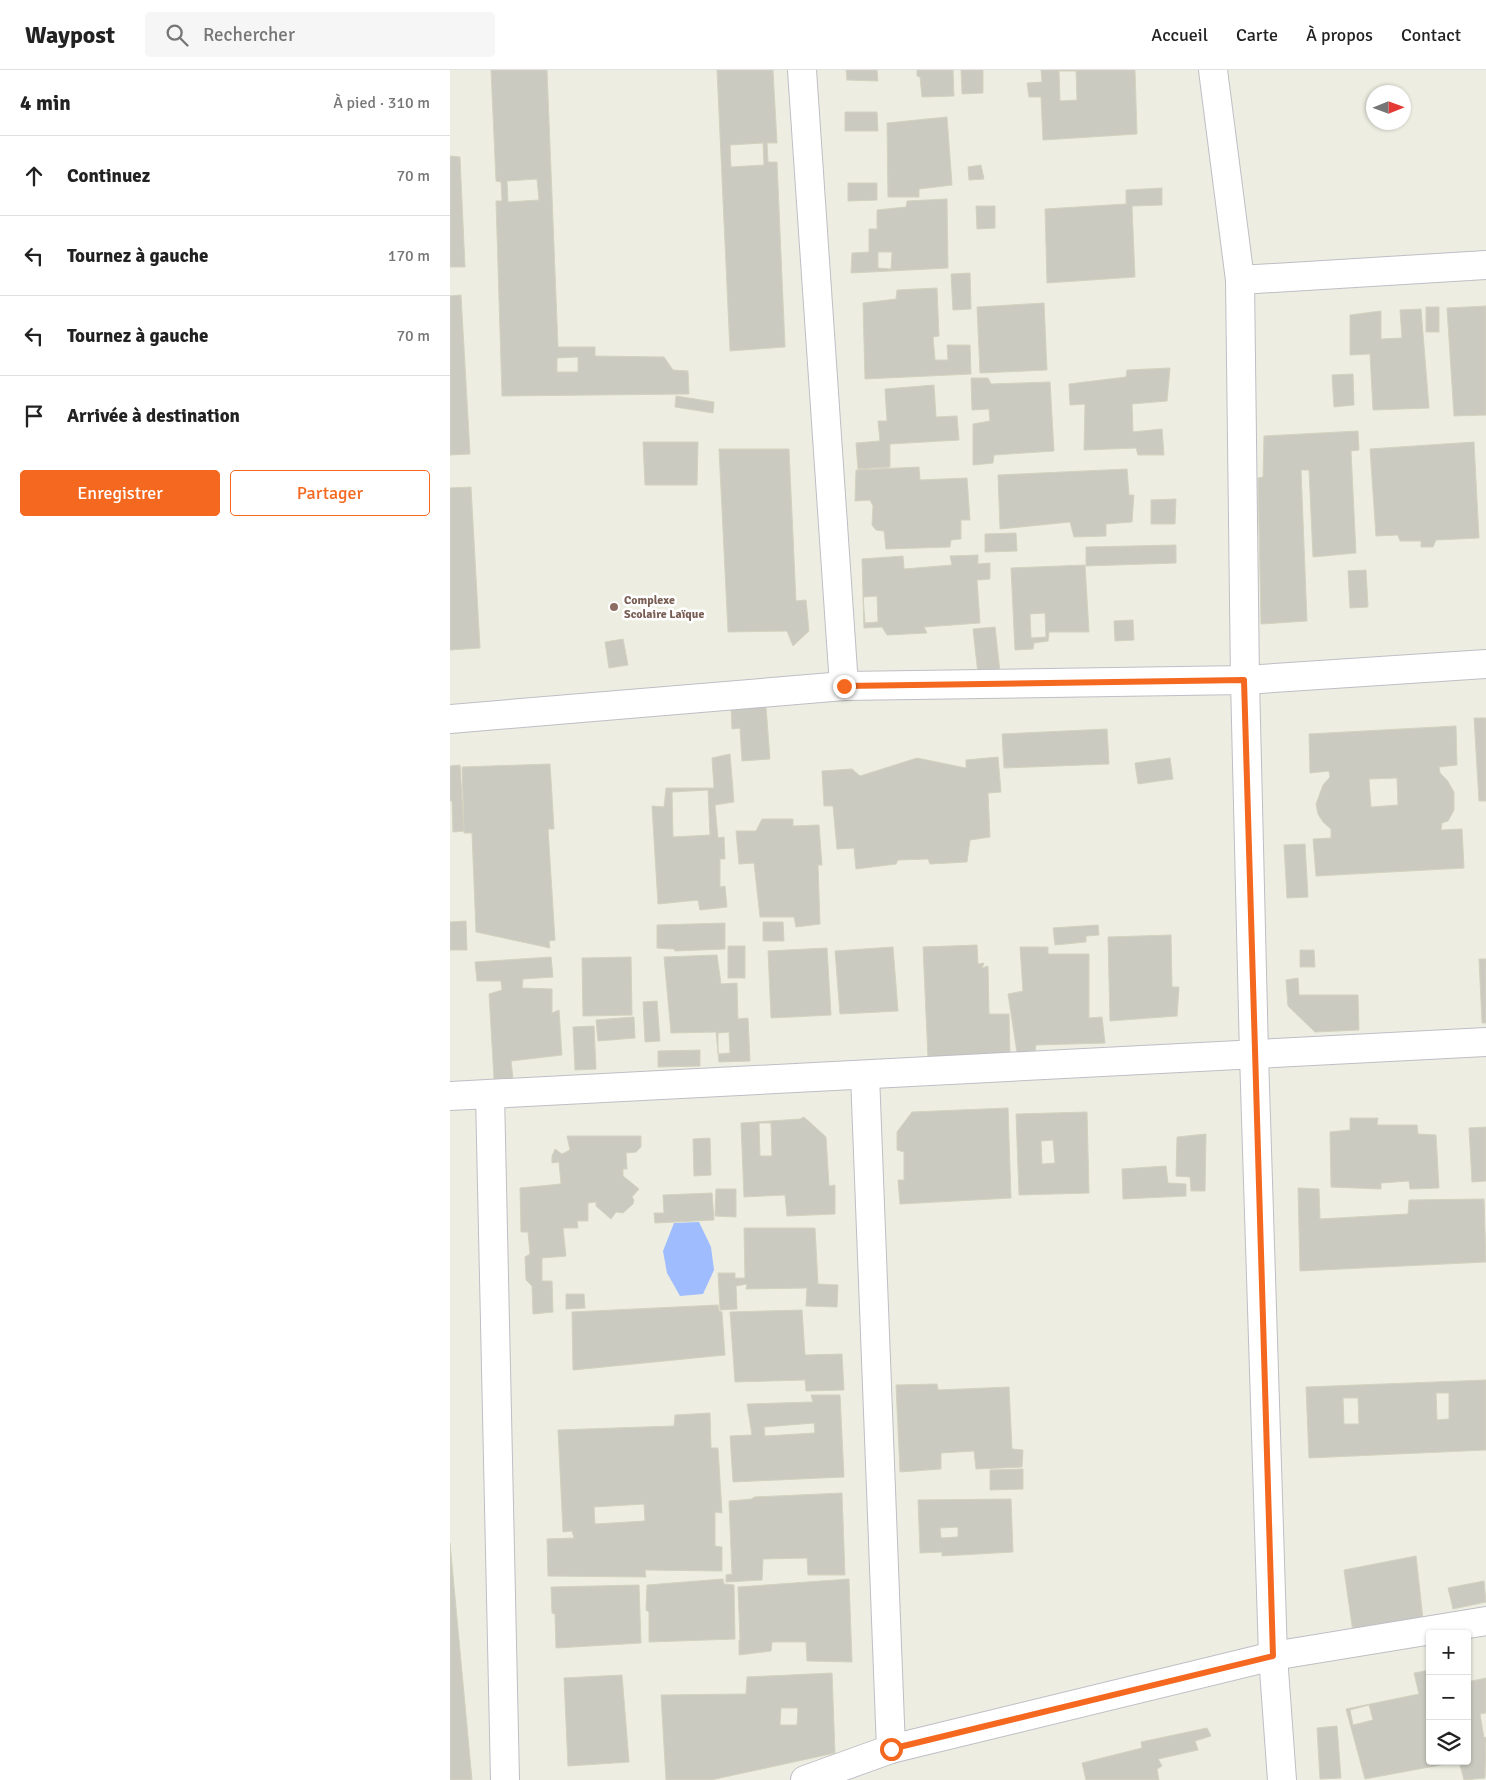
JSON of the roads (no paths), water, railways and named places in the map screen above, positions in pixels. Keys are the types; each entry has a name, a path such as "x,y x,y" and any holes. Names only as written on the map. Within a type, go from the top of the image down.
{"street":[{"path":"802,70 844,686"},
{"path":"1213,70 1240,280 1244,680 1254,1054 1273,1656 1282,1780"},
{"path":"1240,280 1486,265"},
{"path":"450,719 844,686 1244,680 1486,664"},
{"path":"450,1096 1486,1042"},
{"path":"865,1075 891,1749"},
{"path":"490,1094 505,1780"},
{"path":"804,1780 891,1749 1273,1656 1486,1621"}],"water":[{"path":"699,1222 711,1247 714,1270 703,1294 680,1296 667,1273 663,1251 674,1223"}],"place":[{"name":"Complexe Scolaire Laïque","path":"614,607"}]}
